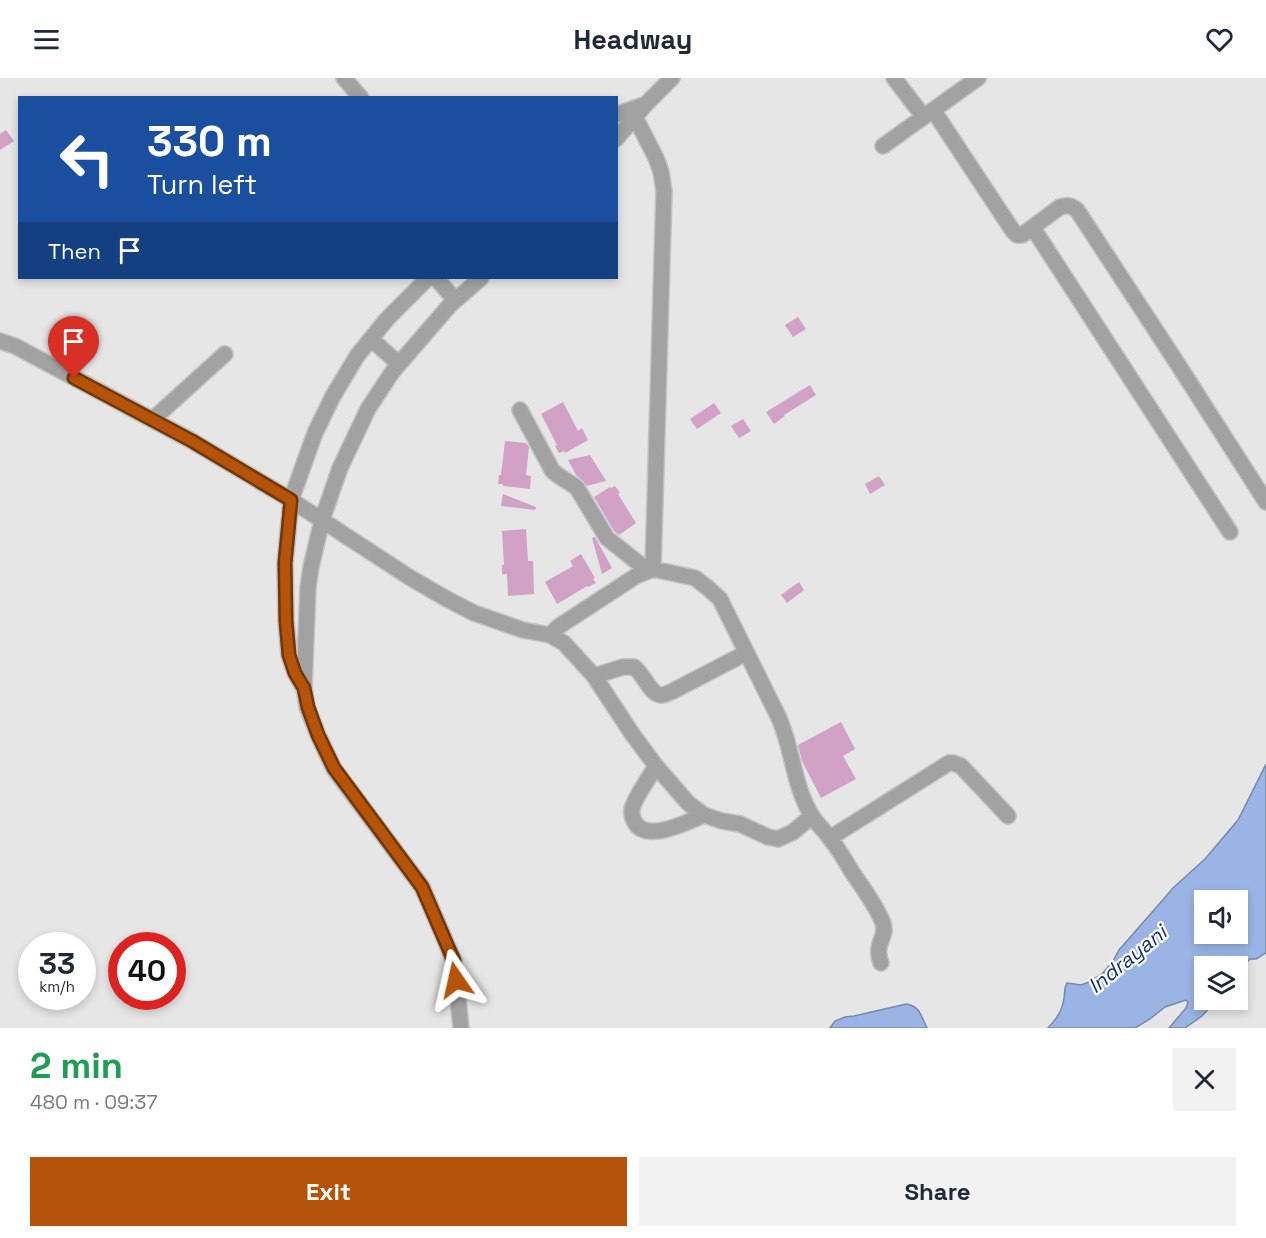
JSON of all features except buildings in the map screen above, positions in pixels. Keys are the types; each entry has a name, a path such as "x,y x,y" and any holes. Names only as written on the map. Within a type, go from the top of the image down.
{"street":[{"path":"344,78 359,96"},
{"path":"618,137 672,78"},
{"path":"894,78 928,113 1017,235 1022,235 1033,228 1060,207 1072,206 1077,210 1266,502"},
{"path":"883,146 978,78"},
{"path":"618,114 646,104"},
{"path":"635,117 656,158 661,172 663,191 650,570"},
{"path":"1033,228 1230,532"},
{"path":"304,688 295,673 289,655 286,621 285,563 291,500 311,444 333,396 357,356 387,319 427,279"},
{"path":"437,279 456,300"},
{"path":"461,1028 454,961 422,887 334,768 318,735 304,688 308,587 311,567 322,520 340,468 368,409 399,364 456,300 480,279"},
{"path":"372,339 399,364"},
{"path":"0,341 15,346 192,441 291,500 445,598 474,613 523,630 550,635 564,643 594,676 656,766 688,803 704,815 740,824 768,837 778,839 793,832 812,816"},
{"path":"152,420 225,354"},
{"path":"520,410 552,470 557,476 577,488 607,538 642,566 650,570 696,578 720,599 785,731 800,790 812,816 830,838 873,903 882,922 884,930 878,946 881,963"},
{"path":"550,635 558,627 650,570"},
{"path":"594,676 623,667 634,667 653,691 661,695 678,689 746,653"},
{"path":"830,838 949,763 961,766 1008,816"},
{"path":"656,766 634,803 632,812 636,825 642,830 653,831 669,828 704,815"}],"water":[{"name":"Indrayani","path":"1266,764 1266,953 1248,961 1248,956 1194,956 1194,1010 1208,1010 1185,1028 1169,1028 1186,1008 1188,1002 1186,1000 1165,1007 1135,1028 1048,1028 1060,1011 1067,983 1081,985 1102,974 1119,950 1173,888 1205,859 1238,820"},
{"path":"906,1004 917,1009 927,1028 830,1028 835,1021 845,1017"}],"route":[{"path":"74,378 192,441 291,500 285,563 286,621 289,655 295,673 304,688 318,735 334,768 422,887 454,961 456,980"}]}
